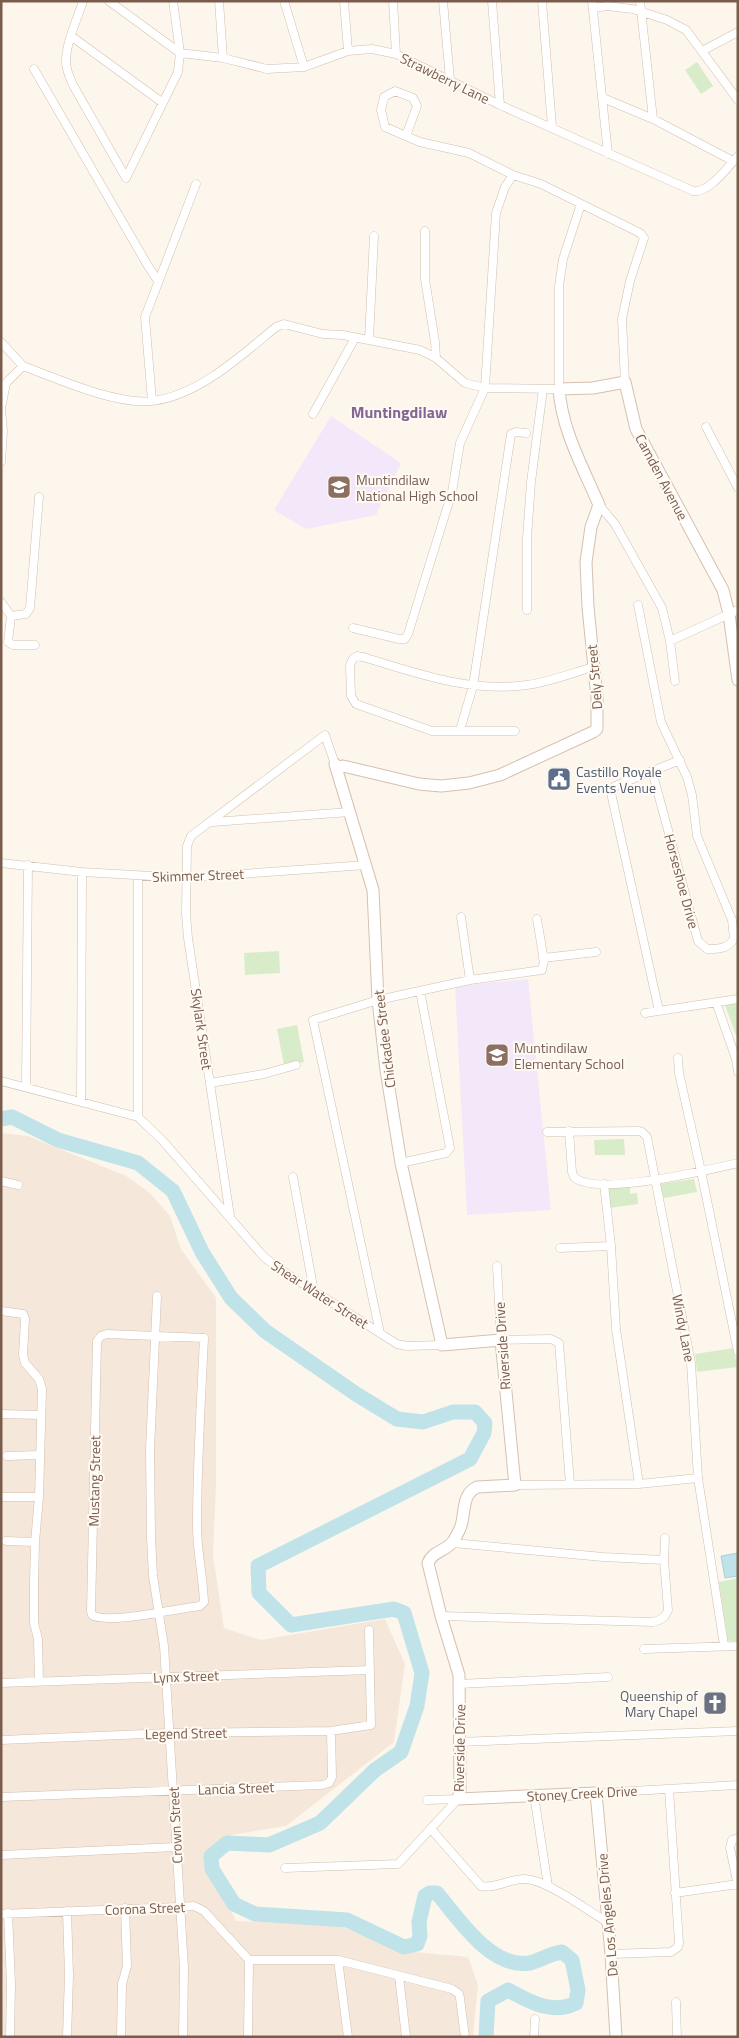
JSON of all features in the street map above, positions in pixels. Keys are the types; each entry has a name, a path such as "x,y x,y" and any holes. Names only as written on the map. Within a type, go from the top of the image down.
{"street":[{"path":"83,1 66,62 73,85 126,178 178,72 180,53 173,1"},
{"name":"Strawberry Lane","path":"109,1 180,53 223,58 267,68 304,67 348,51 372,49 396,54 500,105 693,191 699,192 706,189 736,159"},
{"path":"219,1 223,58"},
{"path":"284,1 304,67"},
{"path":"344,1 348,51"},
{"path":"392,1 396,54"},
{"path":"443,1 450,80"},
{"path":"492,1 500,105"},
{"path":"542,1 552,127"},
{"path":"640,1 653,120"},
{"path":"608,154 593,5 641,11 667,20 686,30 738,100"},
{"path":"702,51 738,32"},
{"path":"72,36 163,103"},
{"path":"34,69 158,281"},
{"path":"406,136 417,106 414,98 395,91 384,97 380,110 385,127 406,136 429,144 469,153 513,175 541,184 581,204 562,259 559,286 560,406 574,450 599,505 615,524 662,608 670,641 675,681"},
{"path":"602,98 736,159"},
{"path":"353,628 399,639 405,639 408,634 452,492 460,443 485,388 496,213 505,187 513,175"},
{"path":"152,401 145,317 196,184"},
{"name":"Camden Avenue","path":"581,204 640,233 644,238 630,281 622,319 625,382 636,429 733,612 738,680"},
{"path":"425,231 425,279 436,358"},
{"path":"369,340 374,236"},
{"path":"1,342 23,366 113,397 152,401 169,397 194,387 232,364 280,325 420,350 436,358 464,383 485,388 593,388 625,382"},
{"path":"312,414 354,338"},
{"path":"1,462 4,431 1,409 4,386 23,366"},
{"path":"527,610 527,528 543,389"},
{"path":"706,427 738,488"},
{"path":"460,730 472,686 510,434 526,432"},
{"path":"11,616 26,614 30,608 39,498"},
{"name":"Dely Street","path":"339,765 392,778 441,786 469,783 500,774 595,731 598,722 598,698 586,562 591,527 599,505"},
{"path":"1,602 11,616 8,642 13,645 35,646"},
{"name":"Horseshoe Drive","path":"638,605 662,722 687,777 692,795 700,849 732,920 734,938 726,947 708,949 698,941 652,771"},
{"path":"670,641 733,612"},
{"path":"515,731 432,731 356,704 350,696 350,665 357,656 363,657 472,686 527,685 594,667"},
{"name":"Chickadee Street","path":"212,822 325,735 339,765 350,812 373,890 378,1000 401,1163 442,1345"},
{"path":"659,1011 611,800 612,789 615,786 680,760"},
{"path":"212,822 350,812"},
{"name":"Skylark Street","path":"212,822 191,836 188,841 186,878 188,938 230,1216"},
{"name":"Skimmer Street","path":"1,863 82,872 186,878 366,865"},
{"path":"26,1087 28,865"},
{"path":"81,1102 82,872"},
{"path":"138,876 138,1117"},
{"path":"461,917 470,980"},
{"path":"380,1333 313,1020 378,1000 470,980 539,971 543,967 543,958 537,919"},
{"path":"543,958 596,952"},
{"path":"401,1163 446,1153 450,1148 420,991"},
{"path":"645,1013 738,999"},
{"path":"716,1002 737,1058 738,1072"},
{"path":"678,1058 679,1074 738,1352"},
{"path":"210,1083 264,1074 296,1066"},
{"name":"Shear Water Street","path":"1,1080 138,1117 163,1141 264,1256 278,1268 314,1292 397,1344 407,1346 442,1345 501,1340 551,1339 559,1343 570,1484"},
{"path":"547,1132 569,1131 574,1177 582,1182 604,1184 656,1180 738,1163"},
{"name":"Windy Lane","path":"569,1131 642,1132 647,1137 691,1362 698,1478 724,1646"},
{"path":"293,1177 314,1292"},
{"path":"1,1182 18,1186"},
{"path":"604,1184 611,1246 616,1329 639,1484"},
{"path":"560,1248 611,1246"},
{"name":"Riverside Drive","path":"497,1266 501,1340 515,1485"},
{"name":"Crown Street","path":"157,1296 150,1449 150,1537 158,1613 164,1646 170,1733 184,1968 183,2037"},
{"path":"1,1311 21,1313 24,1317 23,1355 25,1363 42,1384 39,1497 35,1542 34,1623 38,1639 39,1682"},
{"name":"Mustang Street","path":"106,1334 155,1336 204,1338 197,1527 198,1560 204,1602 200,1606 158,1613 125,1618 100,1619 92,1615 91,1611 93,1340 106,1334"},
{"path":"1,1414 41,1415"},
{"path":"8,1456 40,1456"},
{"path":"664,1560 603,1557 453,1543 462,1524 465,1500 473,1489 477,1487 639,1484 698,1478"},
{"path":"1,1497 39,1497"},
{"path":"441,1616 653,1622 660,1620 665,1617 668,1610 664,1560 665,1538"},
{"path":"6,1541 35,1542"},
{"name":"Riverside Drive","path":"285,1868 393,1865 401,1862 458,1799 460,1791 459,1675 441,1616 428,1563 432,1555 453,1543"},
{"path":"369,1630 370,1670"},
{"path":"644,1649 738,1646"},
{"name":"Lynx Street","path":"1,1683 370,1670"},
{"name":"Legend Street","path":"1,1740 170,1733 331,1731 371,1725 370,1670"},
{"path":"459,1684 608,1677"},
{"name":"Lancia Street","path":"1,1797 326,1784 332,1777 331,1731"},
{"path":"459,1742 738,1731"},
{"name":"Stoney Creek Drive","path":"427,1800 738,1785"},
{"path":"611,1954 671,1952 678,1947 669,1789"},
{"name":"De Los Angeles Drive","path":"596,1793 611,1954 616,2037"},
{"path":"534,1795 548,1886"},
{"path":"432,1829 481,1886 489,1887 524,1879 542,1882 607,1922"},
{"path":"675,1893 738,1885 730,1848 732,1840 738,1838"},
{"path":"1,1855 176,1847"},
{"name":"Corona Street","path":"4,1913 194,1906 204,1911 249,1960"},
{"path":"121,2037 122,1984 127,1966 125,1908"},
{"path":"67,1911 68,2037"},
{"path":"4,1913 11,1984 10,2037"},
{"path":"248,2037 249,1960 338,1960 452,1989 459,1994 465,2037"},
{"path":"338,1960 348,2037"},
{"path":"399,1976 406,2037"},
{"path":"676,2002 677,2037"},
{"path":"534,2037 535,2019"}],"shaded area":[{"name":"Muntindilaw National High School","path":"331,416 401,463 376,515 306,529 274,510"},
{"name":"Muntindilaw Elementary School","path":"528,979 551,1210 467,1215 455,986"},
{"path":"1,1133 28,1136 126,1176 150,1193 170,1216 181,1249 216,1298 216,1483 213,1555 224,1628 261,1640 385,1619 405,1664 394,1742 286,1826 231,1835 205,1857 236,1921 337,1925 403,1951 468,1957 478,1985 474,2037 1,2037"}],"green space":[{"path":"697,62 713,86 701,94 685,70"},
{"path":"279,951 280,973 245,975 244,953"},
{"path":"738,1003 738,1041 725,1005"},
{"path":"297,1025 304,1062 284,1065 277,1029"},
{"path":"624,1139 625,1155 595,1155 594,1140"},
{"path":"694,1179 697,1192 664,1198 660,1184"},
{"path":"630,1186 630,1194 637,1193 638,1204 609,1208 607,1189"},
{"path":"734,1348 737,1367 697,1372 695,1354"},
{"path":"738,1578 738,1641 728,1641 719,1582"}],"water":[{"path":"738,1553 738,1576 725,1578 721,1556"}],"waterway":[{"path":"1,1119 12,1117 58,1140 138,1163 173,1191 202,1252 231,1298 265,1331 356,1394 397,1419 423,1422 453,1412 475,1412 485,1423 484,1433 470,1459 258,1566 259,1593 291,1625 394,1609 404,1613 422,1673 417,1706 401,1752 375,1770 320,1823 269,1845 227,1843 211,1856 212,1869 234,1904 255,1914 347,1920 404,1947 417,1944 420,1936 419,1922 425,1896 430,1893 437,1893 465,1928 489,1950 502,1958 515,1963 529,1963 562,1952 572,1960 578,1990 576,2003 558,2008 550,2007 533,2003 508,1990 488,2001 486,2037"}],"place":[{"name":"Muntindilaw National High School","path":"339,487"},
{"name":"Castillo Royale Events Venue","path":"559,779"},
{"name":"Muntindilaw Elementary School","path":"497,1055"},
{"name":"Queenship of Mary Chapel","path":"715,1703"}],"district":[{"name":"Muntingdilaw","path":"399,412"}]}
